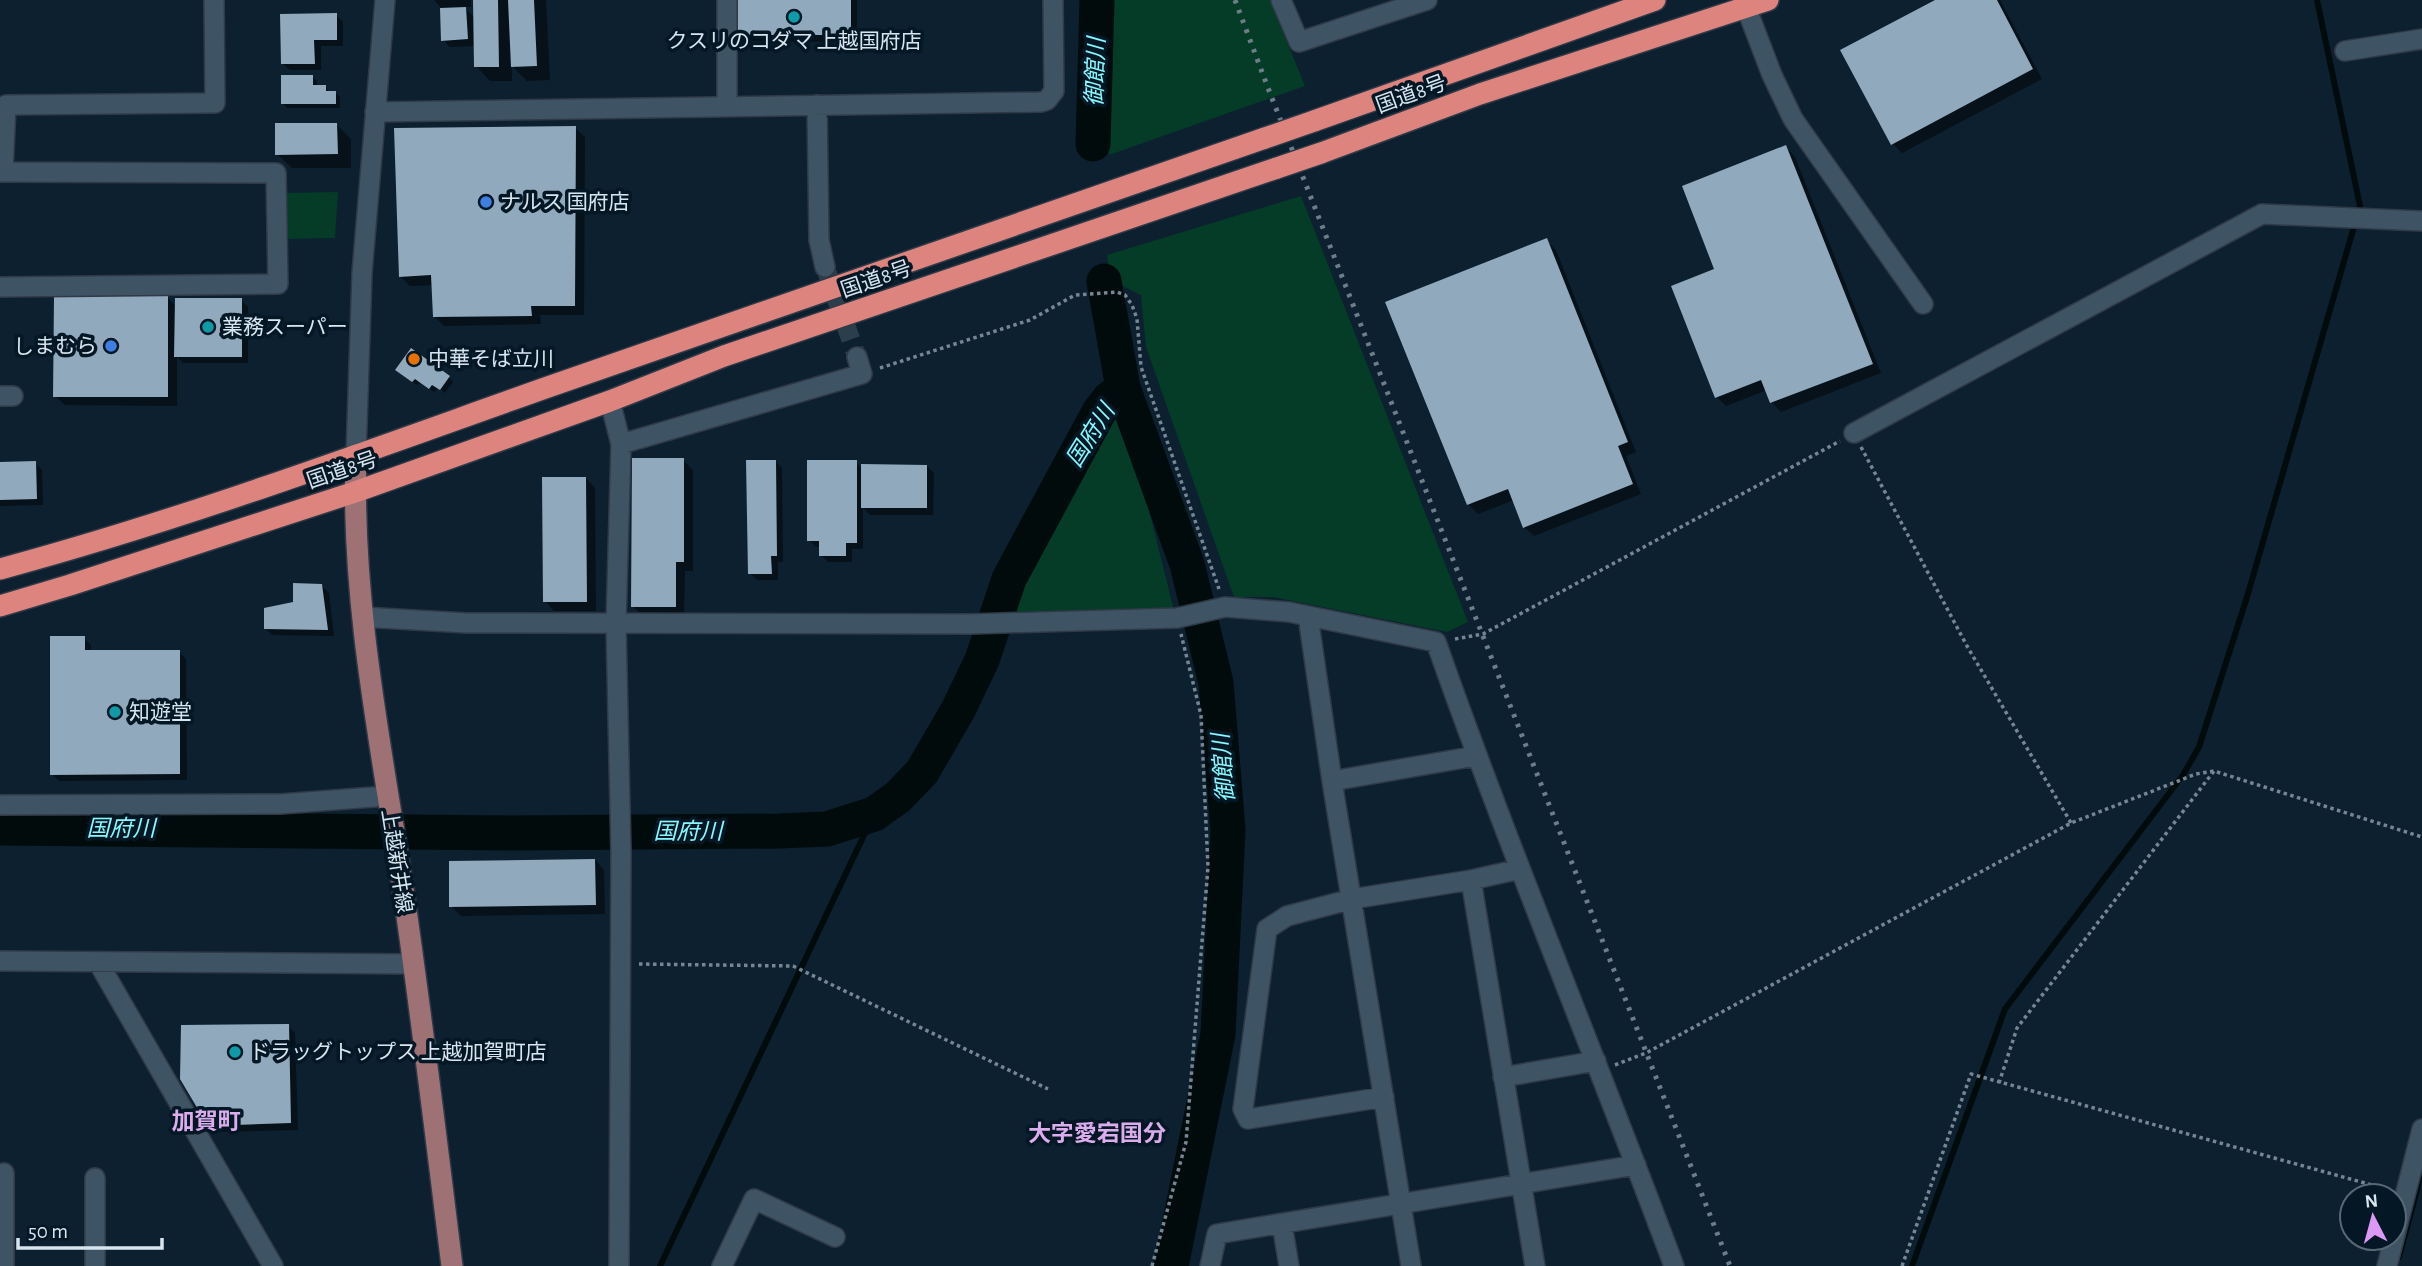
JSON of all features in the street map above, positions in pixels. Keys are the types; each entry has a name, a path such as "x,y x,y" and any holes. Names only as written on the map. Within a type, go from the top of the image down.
{"highway":[{"name":"国道8号","path":"0,569 159,521 356,455 1655,0"},
{"name":"国道8号","path":"0,606 355,492 610,401 737,352 1321,153 1480,94 1768,0"}],"main road":[{"name":"上越新井線","path":"356,455 355,492 362,617 413,964 452,1266"}],"street":[{"path":"0,287 278,284 276,173 1,172 6,105 215,103 214,0"},
{"path":"356,455 362,273 384,0"},
{"path":"727,0 727,105"},
{"path":"375,112 727,105 1035,103 1047,100 1054,91 1053,0"},
{"path":"1281,0 1299,42 1377,8 1427,0"},
{"path":"1746,7 1772,75 1793,119 1923,304"},
{"path":"2345,51 2422,39"},
{"path":"817,105 819,240 825,267"},
{"path":"1854,433 2262,214 2422,221"},
{"path":"621,444 860,365"},
{"path":"610,401 621,444 616,624 621,804 619,1266"},
{"path":"362,617 467,623 1011,624 1177,618 1225,607 1267,609 1436,642 1476,756 1674,1266"},
{"path":"1308,616 1411,1266"},
{"path":"1332,780 1476,756"},
{"path":"0,805 280,804 387,796"},
{"path":"1384,1097 1248,1119 1243,1109 1268,929 1287,916 1352,899 1521,869"},
{"path":"1471,880 1535,1266"},
{"path":"0,961 413,964"},
{"path":"98,962 273,1266"},
{"path":"1503,1077 1598,1066"},
{"path":"2408,1191 2422,1129"},
{"path":"1210,1266 1217,1234 1636,1165"},
{"path":"4,1173 4,1266"},
{"path":"94,1178 95,1266"},
{"path":"722,1266 754,1199 835,1237"},
{"path":"1282,1224 1289,1266"}],"path":[{"path":"860,365 1030,320 1075,295 1117,292 1125,295 1132,304 1137,319 1141,367 1225,607"},
{"path":"1436,642 1483,634 1854,433 1967,646 2071,823"},
{"path":"1152,1266 1186,1142 1208,867 1201,715 1177,618"},
{"path":"1998,1083 2017,1028 2214,771"},
{"path":"1598,1066 1646,1052 2071,823 2196,774 2214,771 2422,836"},
{"path":"620,964 793,966 1048,1089"},
{"path":"1902,1266 1971,1074 2360,1182"}],"green space":[{"path":"1110,0 1270,0 1305,86 1109,155 1107,44"},
{"path":"338,192 335,238 282,239 282,193"},
{"path":"1301,196 1468,622 1447,632 1273,597 1234,597 1146,347 1141,295 1121,285 1111,284 1107,255"},
{"path":"1114,414 1124,418 1128,427 1174,610 1006,613 1097,429 1104,418"}],"building":[{"path":"473,0 498,0 499,67 474,67"},
{"path":"508,0 534,0 537,66 511,67"},
{"name":"クスリのコダマ 上越国府店","path":"737,0 851,0 851,35 737,35"},
{"path":"1935,0 1997,0 2033,69 1891,145 1840,50"},
{"path":"466,7 468,39 441,41 440,8"},
{"path":"337,13 337,40 314,40 315,64 281,64 280,14"},
{"path":"281,75 313,75 313,85 326,85 326,91 336,91 336,104 281,104"},
{"path":"275,123 337,123 338,154 275,155"},
{"name":"ナルス 国府店","path":"576,126 575,306 531,306 532,316 433,317 431,275 399,277 394,128"},
{"path":"1786,145 1873,364 1770,403 1761,380 1715,398 1671,286 1714,269 1682,186"},
{"path":"1547,238 1628,442 1618,446 1633,484 1523,528 1508,489 1467,505 1385,302"},
{"name":"しまむら","path":"54,296 168,296 168,397 53,397"},
{"name":"業務スーパー","path":"175,298 242,298 242,357 174,357"},
{"name":"中華そば立川","path":"411,348 450,376 440,390 432,385 429,389 415,379 412,382 395,370"},
{"path":"632,458 684,458 684,562 676,562 676,607 631,607"},
{"path":"746,460 776,460 777,556 771,556 772,574 748,574"},
{"path":"807,460 857,460 857,543 846,543 846,556 819,556 819,541 807,541"},
{"path":"36,461 37,499 0,500 0,462"},
{"path":"861,464 927,465 927,508 861,508"},
{"path":"542,477 586,477 587,602 543,602"},
{"path":"293,583 322,584 328,630 264,629 264,608 293,602"},
{"name":"知遊堂","path":"50,636 85,636 85,650 180,650 180,774 50,775"},
{"path":"595,859 596,905 449,907 449,861"},
{"name":"ドラッグトップス 上越加賀町店","path":"289,1024 291,1123 208,1126 180,1079 181,1025"}],"waterway":[{"name":"御館川","path":"1093,144 1097,0"},
{"path":"1912,1266 2005,1009 2183,775 2199,747 2247,597 2360,206 2317,0"},
{"name":"御館川","path":"1104,281 1123,388 1187,564 1216,683 1228,830 1218,1034 1171,1266"},
{"name":"国府川","path":"0,828 514,833 779,831 827,829 874,814 898,797 922,772 958,710 982,660 1009,579 1099,412 1109,399 1123,388"},
{"path":"660,1266 874,814"},
{"path":"2399,1257 2422,1171"}],"tunnel":[{"path":"825,267 857,357"}],"railway":[{"path":"1235,0 1730,1266"}],"place":[{"name":"クスリのコダマ 上越国府店","path":"794,17"},
{"name":"ナルス 国府店","path":"486,202"},
{"name":"業務スーパー","path":"208,327"},
{"name":"しまむら","path":"111,346"},
{"name":"中華そば立川","path":"414,359"},
{"name":"知遊堂","path":"115,712"},
{"name":"ドラッグトップス 上越加賀町店","path":"235,1052"}],"district":[{"name":"加賀町","path":"206,1121"},
{"name":"大字愛宕国分","path":"1097,1133"}]}
